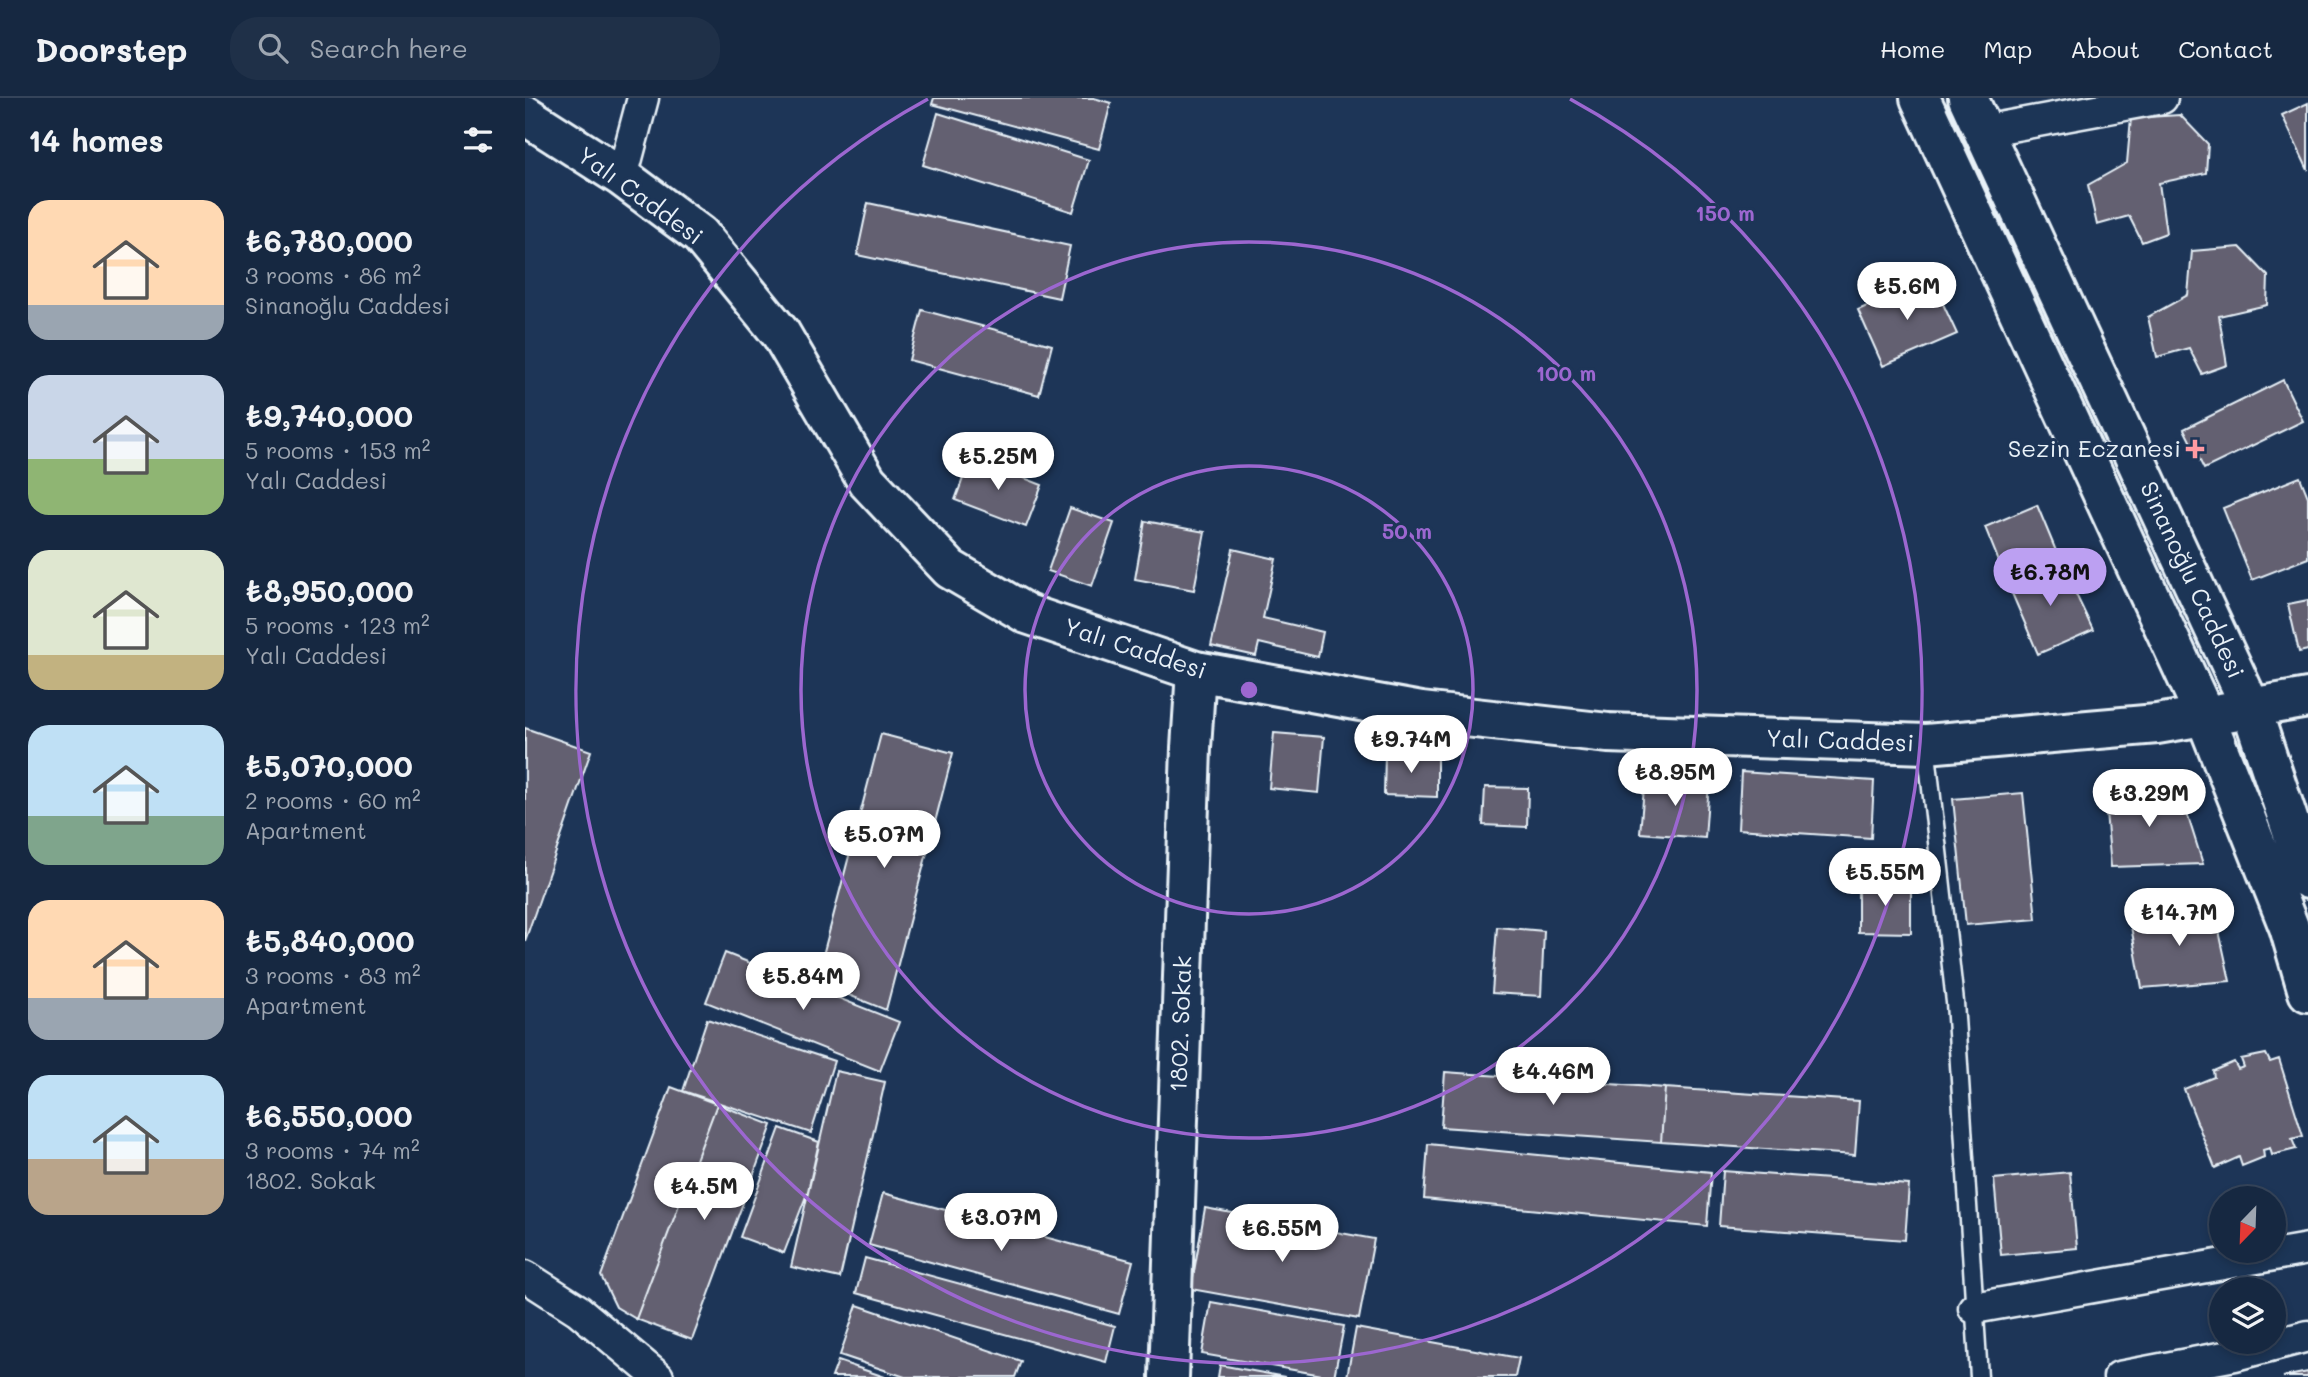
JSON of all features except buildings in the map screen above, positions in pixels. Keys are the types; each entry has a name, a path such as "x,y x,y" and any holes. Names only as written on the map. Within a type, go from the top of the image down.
{"street":[{"path":"622,177 643,98"},
{"name":"Si̇nanoğlu Caddesi","path":"1920,98 2205,716 2289,927 2308,992"},
{"path":"1976,114 2162,98"},
{"name":"Si̇nanoğlu Caddesi","path":"1976,114 2251,708 2308,879"},
{"name":"Yalı Caddesi","path":"525,115 622,177 700,234 781,334 867,481 950,569 1027,614 1196,671 1421,712 1608,733 1926,744 2157,724 2308,698"},
{"name":"1802. Sokak","path":"1169,1377 1196,671"},
{"path":"1974,1308 2308,1250"},
{"path":"525,1276 578,1310 658,1377"},
{"path":"2119,1377 2235,1355 2308,1336"}],"lane":[{"path":"1926,744 1955,1002 1979,1377"}],"place":[{"name":"Sezin Eczanesi","path":"2195,449"}]}
